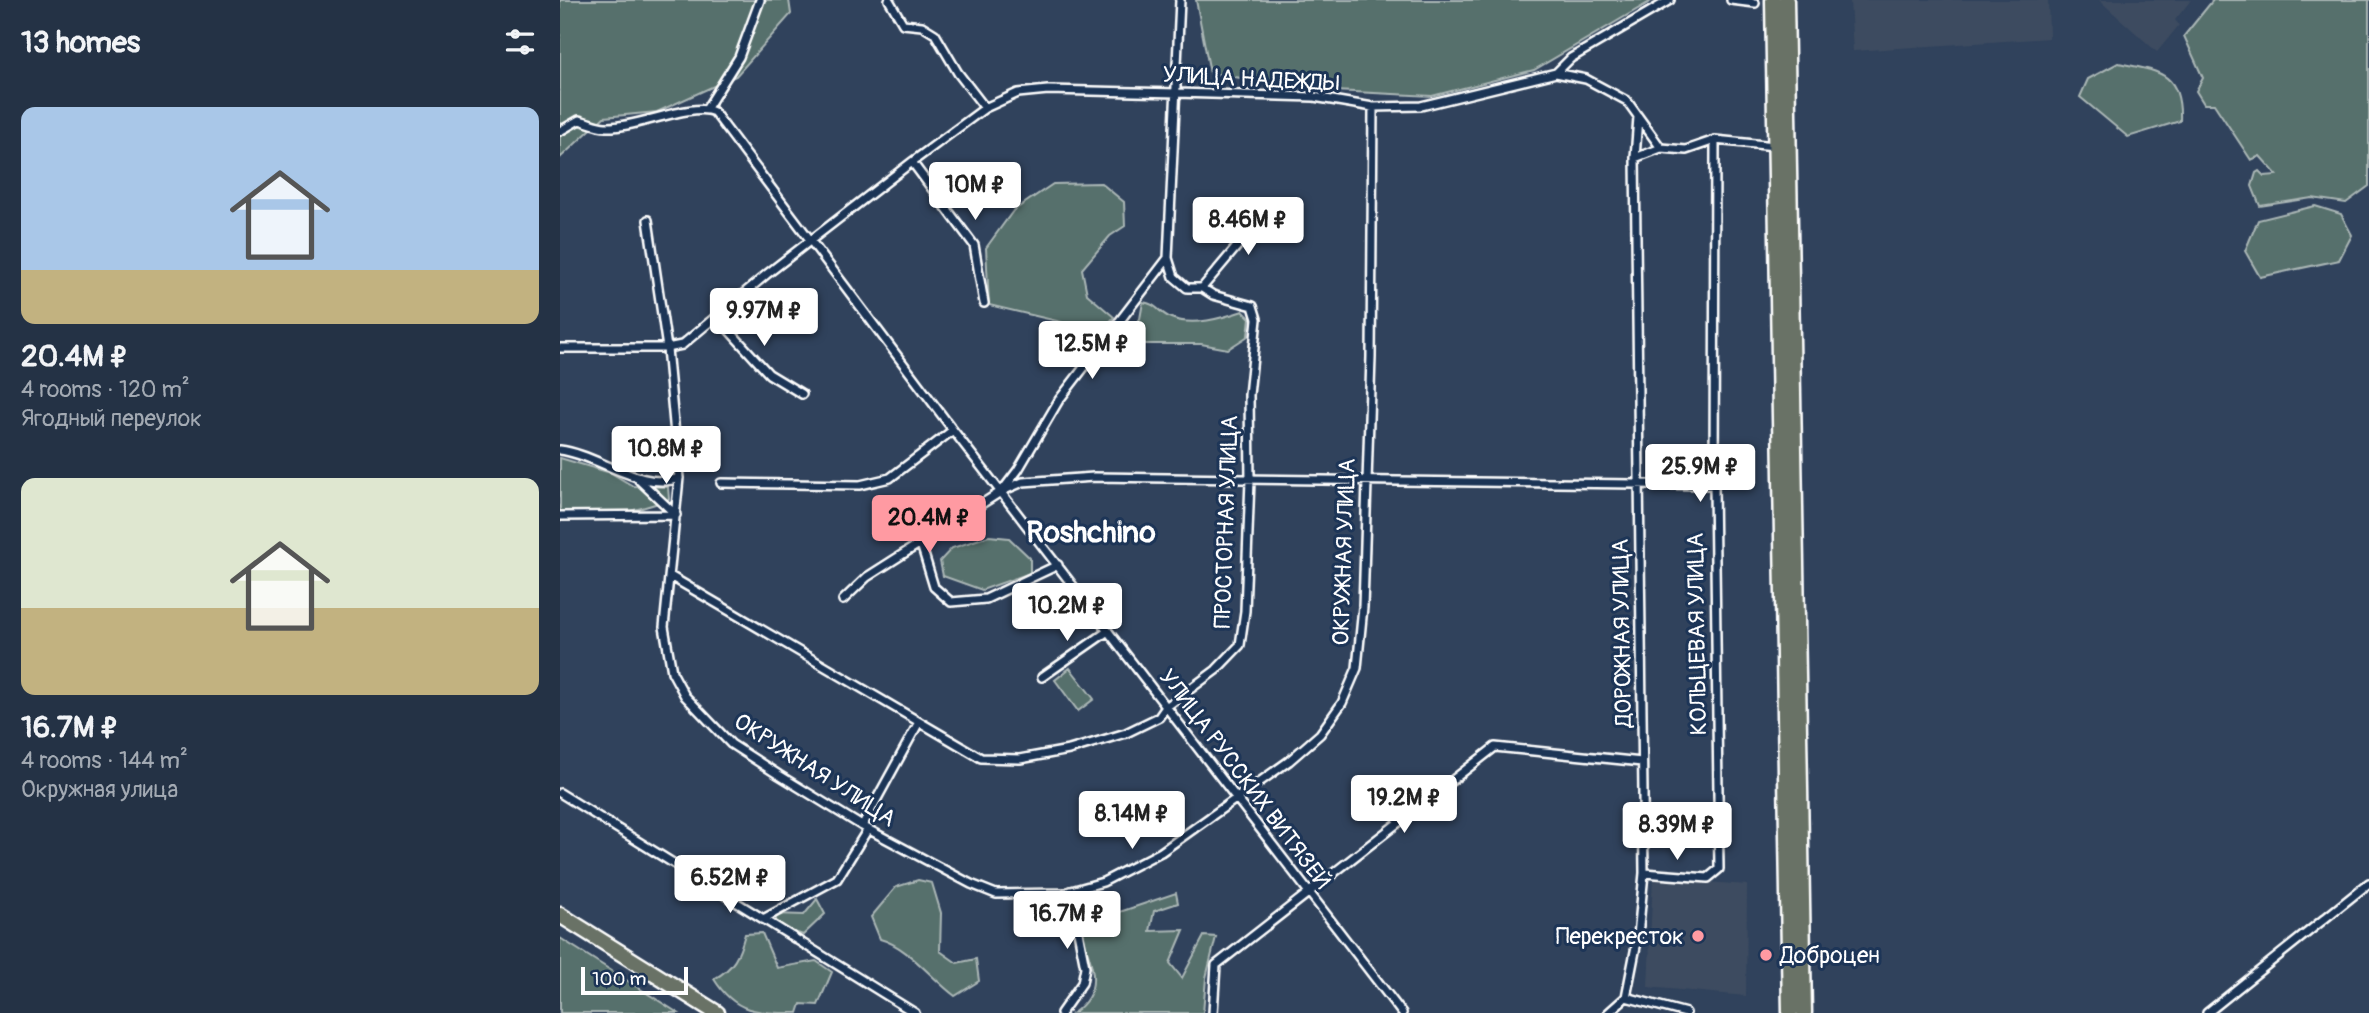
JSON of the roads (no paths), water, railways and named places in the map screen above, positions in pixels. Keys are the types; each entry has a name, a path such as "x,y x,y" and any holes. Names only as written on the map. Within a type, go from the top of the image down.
{"highway":[{"path":"1773,0 1790,1013"},
{"path":"1786,0 1804,1013"},
{"path":"560,915 717,1013"}],"street":[{"path":"560,131 579,120 606,127 639,123 703,108 739,57 760,0"},
{"path":"889,0 903,24 922,26 935,34 958,74 985,108"},
{"path":"1002,491 1018,470 1059,401 1168,258 1180,0"},
{"name":"УЛИЦА НАДЕЖДЫ","path":"1556,73 1571,58 1670,0"},
{"path":"1731,0 1755,3"},
{"name":"УЛИЦА НАДЕЖДЫ","path":"560,348 667,348 682,345 912,162 985,108 1018,93 1048,90 1314,97 1373,107 1421,106 1556,73 1586,79 1627,101 1661,148"},
{"name":"ОКРУЖНАЯ УЛИЦА","path":"667,348 679,478 664,627 672,672 685,696 731,744 865,828 971,884 996,894 1031,895 1070,891 1103,882 1161,852 1238,800 1320,734 1342,703 1357,668 1362,619 1371,357 1373,107"},
{"name":"УЛИЦА РУССКИХ ВИТЯЗЕЙ","path":"703,108 714,112 1307,894 1402,1013"},
{"name":"ДОРОЖНАЯ УЛИЦА","path":"1626,998 1638,936 1644,873 1635,158 1639,116"},
{"path":"1635,158 1661,148 1686,150 1715,140 1775,146"},
{"name":"КОЛЬЦЕВАЯ УЛИЦА","path":"1644,873 1708,878 1715,875 1719,869 1714,485 1715,140"},
{"path":"912,162 974,245 984,303"},
{"path":"1202,288 1271,206"},
{"path":"648,219 667,348"},
{"name":"ПРОСТОРНАЯ УЛИЦА","path":"670,576 981,758 1020,759 1069,750 1126,733 1159,717 1166,707 1216,670 1240,645 1245,611 1250,480 1249,395 1257,319 1253,306 1213,295 1202,288 1187,288 1174,277 1168,258"},
{"path":"716,316 769,374 802,394"},
{"path":"721,483 860,485 890,478 953,430"},
{"path":"560,450 636,477 669,482 679,478"},
{"path":"636,477 676,515"},
{"path":"843,600 867,577 1002,491 1023,482 1094,477 1714,485"},
{"path":"560,516 676,515"},
{"path":"921,544 934,587 951,602 986,599 1058,565"},
{"path":"1042,677 1108,631"},
{"path":"763,919 837,879 919,722"},
{"path":"1213,1013 1216,965 1494,747 1643,762"},
{"path":"560,793 915,1013"},
{"path":"2207,1013 2369,883"},
{"path":"1061,1013 1082,983 1085,967 1070,891"},
{"path":"1608,1013 1626,998 1686,1013"}],"place":[{"name":"Перекресток","path":"1698,936"},
{"name":"Доброцен","path":"1766,955"}],"district":[{"name":"Roshchino","path":"1091,532"}]}
